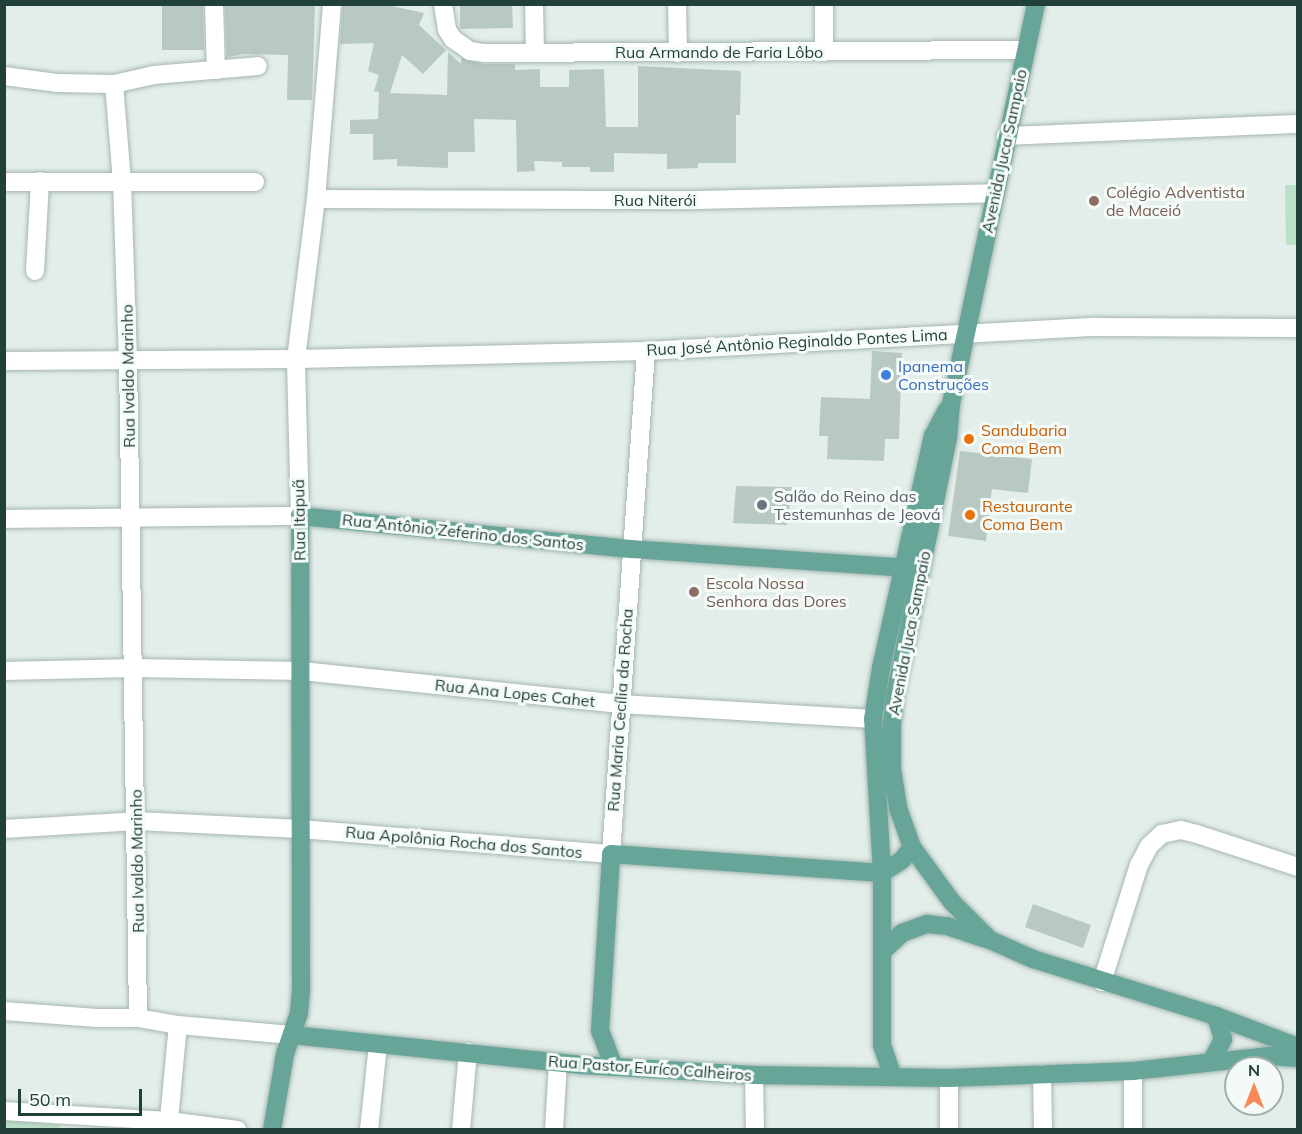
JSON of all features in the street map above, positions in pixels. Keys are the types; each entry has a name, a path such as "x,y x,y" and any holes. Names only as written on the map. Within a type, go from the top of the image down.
{"main road":[{"name":"Avenida Juca Sampaio","path":"893,1077 882,1045 884,950 882,873 873,719 948,438 951,404 1006,136 1036,4"},
{"name":"Rua Antônio Zeferino dos Santos","path":"300,516 631,549 912,567"},
{"name":"Rua Itapuã","path":"272,1130 285,1054 292,1035 301,989 300,516"},
{"name":"Avenida Juca Sampaio","path":"912,567 892,723 892,769 897,798 912,847 952,902 990,940 1033,959 1216,1016 1298,1047"},
{"path":"882,873 902,860 912,847"},
{"name":"Rua Apolônia Rocha dos Santos","path":"611,854 882,873"},
{"name":"Rua Maria Cecília da Rocha","path":"611,854 600,1030 614,1067"},
{"path":"884,950 902,933 927,924 947,926 990,940"},
{"path":"1211,1062 1223,1039 1216,1016"},
{"path":"582,1065 593,1051 600,1030"},
{"name":"Rua Pastor Euríco Calheiros","path":"292,1035 558,1063 754,1075 949,1078 1132,1071 1269,1056 1298,1058"},
{"path":"867,1077 882,1045"}],"street":[{"path":"214,4 216,70"},
{"name":"Rua Itapuã","path":"300,516 296,359 316,199 332,4"},
{"name":"Rua Armando de Faria Lôbo","path":"443,4 447,30 453,39 463,47 484,53 1025,50"},
{"path":"534,4 535,51"},
{"path":"677,4 678,53"},
{"path":"824,4 824,52"},
{"path":"4,76 57,83 114,84 154,75 258,66"},
{"name":"Rua Ivaldo Marinho","path":"114,84 122,181 128,358 138,1018"},
{"path":"1006,136 1298,124"},
{"path":"34,271 40,181"},
{"path":"4,182 255,182"},
{"name":"Rua Niterói","path":"316,199 696,200 994,193"},
{"name":"Rua José Antônio Reginaldo Pontes Lima","path":"4,361 128,358 296,359 646,351 1095,327 1295,327"},
{"name":"Rua Maria Cecília da Rocha","path":"611,854 646,351"},
{"name":"Rua Antônio Zeferino dos Santos","path":"4,519 300,516"},
{"path":"4,671 134,668 301,671"},
{"name":"Rua Ana Lopes Cahet","path":"301,671 621,704 873,719"},
{"name":"Rua Apolônia Rocha dos Santos","path":"4,829 136,821 300,829 611,854"},
{"path":"1102,982 1138,865 1149,846 1162,834 1181,830 1221,840 1298,867"},
{"name":"Rua Pastor Euríco Calheiros","path":"4,1011 97,1018 138,1018 178,1025 292,1035"},
{"path":"168,1125 178,1025"},
{"path":"369,1130 378,1044"},
{"path":"461,1130 468,1052"},
{"path":"554,1130 558,1063"},
{"path":"1132,1071 1133,1130"},
{"path":"1042,1074 1043,1130"},
{"path":"754,1075 755,1130"},
{"path":"949,1078 949,1130"},
{"path":"4,1111 76,1123 168,1125 237,1130"}],"green space":[{"path":"1285,185 1297,185 1297,245 1286,245"},
{"path":"5,1120 60,1125 60,1129 5,1129"}],"building":[{"path":"162,4 203,4 204,50 162,50"},
{"path":"225,4 315,4 312,100 287,100 288,55 244,54 227,57"},
{"path":"343,4 383,4 424,13 419,25 446,50 423,74 402,55 390,93 447,95 448,52 461,64 461,58 484,64 515,64 515,70 540,69 540,87 569,87 569,70 604,69 606,127 638,127 638,66 741,71 740,115 736,115 736,163 698,163 698,168 667,169 667,154 614,153 614,172 590,172 590,167 562,167 562,162 534,161 535,171 517,172 516,120 474,119 475,152 448,152 448,168 397,166 397,159 373,160 373,134 350,134 350,120 378,119 379,92 374,91 379,75 368,71 374,43 340,44"},
{"path":"460,4 512,4 513,28 460,29"},
{"name":"Ipanema Construções","path":"872,351 902,353 899,439 885,439 884,461 827,459 828,436 819,436 821,397 870,399"},
{"name":"Restaurante Coma Bem","path":"960,451 1032,459 1028,493 992,489 986,541 948,536"},
{"name":"Salão do Reino das Testemunhas de Jeová","path":"736,486 792,487 787,525 733,523"},
{"path":"1033,904 1091,925 1083,948 1025,927"}],"place":[{"name":"Colégio Adventista de Maceió","path":"1094,201"},
{"name":"Ipanema Construções","path":"886,375"},
{"name":"Sandubaria Coma Bem","path":"969,439"},
{"name":"Salão do Reino das Testemunhas de Jeová","path":"762,505"},
{"name":"Restaurante Coma Bem","path":"970,515"},
{"name":"Escola Nossa Senhora das Dores","path":"694,592"}]}
